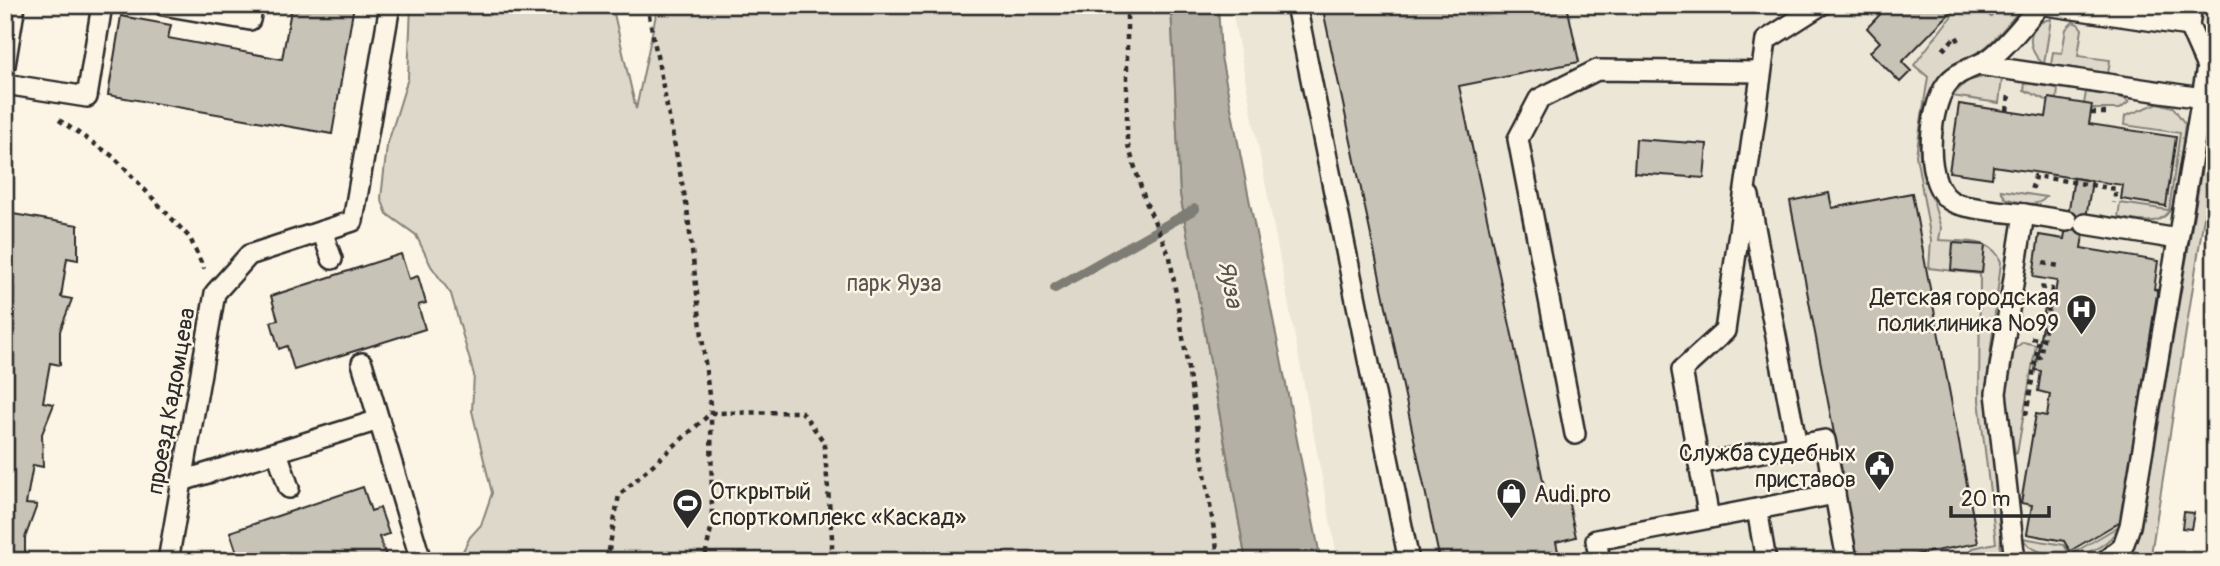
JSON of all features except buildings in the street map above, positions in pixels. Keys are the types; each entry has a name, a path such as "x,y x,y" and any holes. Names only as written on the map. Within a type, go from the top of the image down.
{"lane":[{"path":"5,65 16,5"},
{"path":"5,84 87,97 102,5"},
{"path":"163,5 250,20 253,5"},
{"name":"проезд Кадомцева","path":"169,561 215,293 249,255 354,221 390,5"},
{"path":"1296,5 1409,561"},
{"path":"1709,518 1682,370 1725,331 1766,40 1821,5"},
{"path":"2040,5 1993,56 1962,71 1948,82 1936,106 1930,142 1941,193 1954,203 2178,239"},
{"path":"2046,5 2189,26"},
{"path":"2105,561 2123,547 2130,526 2202,99 2207,67 2189,26 2192,5"},
{"path":"1979,65 2202,99"},
{"path":"1575,434 1518,139 1539,99 1597,70 1760,72"},
{"path":"1746,179 1797,446"},
{"path":"2015,561 1996,393 2024,214"},
{"path":"322,231 332,259"},
{"path":"362,363 421,561"},
{"path":"182,481 379,419"},
{"path":"1699,464 1825,440 1846,554"},
{"path":"277,452 289,488"},
{"path":"1600,561 1596,540 1835,494"},
{"path":"1756,509 1766,561"}],"path":[{"path":"647,5 687,208 711,413 712,524 704,561"},
{"path":"1127,5 1127,142 1145,200 1171,257 1219,561"},
{"path":"2007,111 2009,98"},
{"path":"49,114 114,157 143,187 190,238 215,293"},
{"path":"2034,184 2035,176 2116,189 2115,198"},
{"path":"2041,263 2059,266"},
{"path":"2036,356 2040,357 2050,305"},
{"path":"2006,333 2039,339 2025,422"},
{"path":"607,561 619,495 711,413 802,412 824,442 832,561"}],"shaded area":[{"path":"1231,5 2215,5 2215,146 2150,561 1338,561"}],"green space":[{"name":"парк Яуза","path":"411,5 612,5 636,109 658,5 1171,5 1180,194 1246,561 458,561 470,537 481,525 492,493 472,411 474,375 451,294 431,266 416,235 387,214 381,198 387,146 408,78"},
{"path":"1960,5 1977,5 1991,17 2000,5 2024,5 1983,49 1944,72 1930,93 1920,132 1920,157 1941,228 1939,240 1976,242 1991,248 2001,262 1986,390 2001,537 2000,551 1994,561 1964,561 1973,548 1996,543 1979,400 1980,274 1929,268 1931,240 1916,155 1928,77 1914,65"},
{"path":"2051,19 2044,64 2034,52 2031,38 2037,26"},
{"path":"2073,22 2082,29 2078,56 2110,60 2108,74 2051,65 2053,52 2062,53 2066,29"},
{"path":"1983,77 2002,79 1999,103 1952,96 1967,81"},
{"path":"2025,83 2058,88 2057,99 2049,98 2048,101 2024,90"},
{"path":"2215,90 2215,146 2150,561 2122,561 2135,543 2141,528"},
{"path":"2086,92 2123,98 2129,102 2120,109 2091,109 2091,105 2084,104"},
{"path":"2158,103 2173,107 2185,124 2175,203 2164,217 2158,220 2118,218 2120,203 2169,210 2180,133 2124,125 2125,116"},
{"path":"2001,190 2046,197 2037,203 2021,203 2005,198"},
{"path":"2023,342 2036,345 2015,454 2006,393 2014,349"},
{"path":"2119,526 2111,538 2100,547 2072,556 2043,553 2022,538 2064,545 2070,555"}],"water":[{"name":"Яуза","path":"1171,5 1218,5 1221,57 1321,561 1246,561 1180,194"}],"waterway":[{"path":"1055,288 1195,209"}],"place":[{"name":"Детская городская поликлиника №99","path":"2082,337"},
{"name":"Служба судебных приставов","path":"1879,493"},
{"name":"Audi.pro","path":"1511,521"},
{"name":"Открытый спорткомплекс «Каскад»","path":"687,531"}]}
